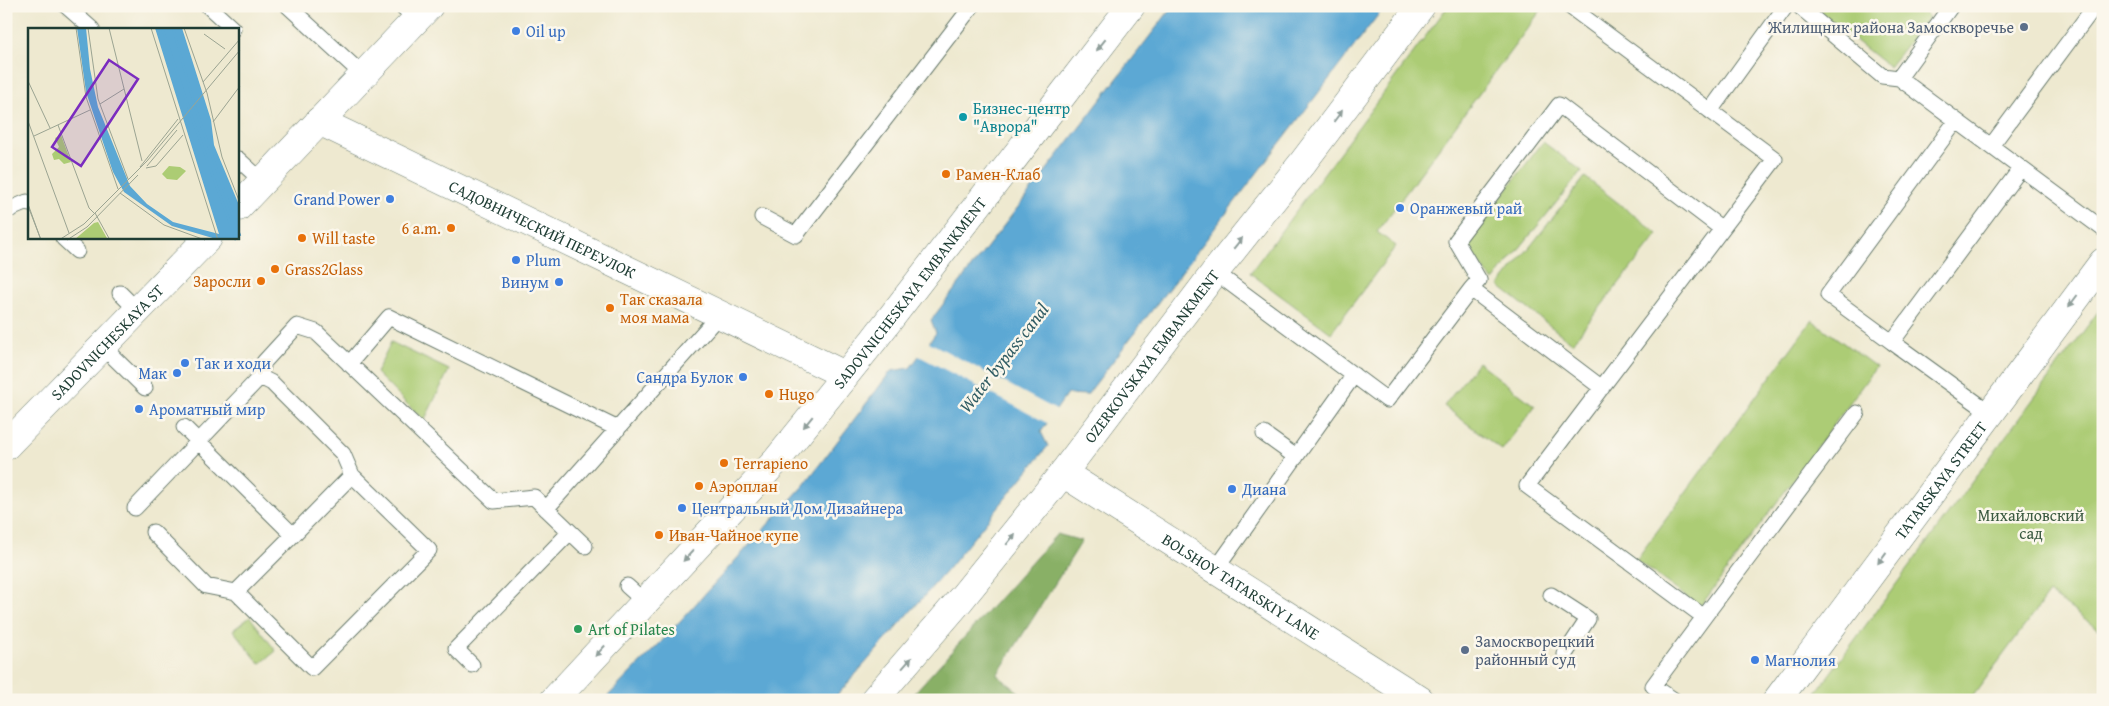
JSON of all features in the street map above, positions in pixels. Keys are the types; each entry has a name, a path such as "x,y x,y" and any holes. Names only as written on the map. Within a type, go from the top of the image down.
{"street":[{"name":"SADOVNICHESKAYA EMBANKMENT","path":"554,700 636,594 776,461 873,341 1131,6"},
{"name":"OZERKOVSKAYA EMBANKMENT","path":"874,700 961,599 1063,473 1215,272 1304,161 1421,6"},
{"path":"239,206 363,75 416,11"},
{"name":"САДОВНИЧЕСКИЙ ПЕРЕУЛОК","path":"319,121 845,375"},
{"name":"SADOVNICHESKAYA ST","path":"6,446 103,347 129,302 207,239"},
{"name":"TATARSKAYA STREET","path":"1777,700 2103,262"},
{"name":"BOLSHOY TATARSKIY LANE","path":"1063,473 1420,700"}],"lane":[{"path":"66,6 91,28"},
{"path":"208,6 232,28"},
{"path":"288,6 363,75"},
{"path":"762,217 796,235 972,6"},
{"path":"1710,110 1786,6"},
{"path":"1799,6 1882,76 1899,78 2103,229"},
{"path":"1899,78 1951,6"},
{"path":"1991,146 2095,6"},
{"path":"1576,8 1776,158 1527,486 1704,617"},
{"path":"1215,272 1387,400 1479,280 1456,241 1559,105 1722,229"},
{"path":"1956,121 1828,294 1990,412"},
{"path":"239,160 262,181"},
{"path":"1892,342 2021,168"},
{"path":"6,212 28,203"},
{"path":"64,239 77,251"},
{"path":"1471,289 1602,388"},
{"path":"546,509 720,314"},
{"path":"350,364 389,317 618,429"},
{"path":"136,508 260,377 264,362 297,326 316,332 494,501 534,497 585,546"},
{"path":"103,347 145,388"},
{"path":"1216,569 1354,376"},
{"path":"153,532 206,586 236,592 312,668 429,550 352,475 343,454 272,383 260,377"},
{"path":"1674,700 1653,686 1856,413"},
{"path":"184,427 293,535"},
{"path":"1264,434 1296,457"},
{"path":"236,592 352,475"},
{"path":"472,665 456,649 570,532"},
{"path":"1551,595 1588,619 1565,654"}],"green space":[{"path":"1448,6 1544,6 1377,232 1396,246 1331,333 1250,273"},
{"path":"1825,6 1916,6 1929,17 1889,67 1820,12"},
{"path":"1543,142 1582,171 1493,281 1465,244"},
{"path":"1585,177 1658,234 1572,343 1499,286"},
{"name":"Михайловский сад","path":"2103,305 2103,632 2049,593 1970,700 1829,700 1817,691"},
{"path":"1812,320 1876,367 1700,607 1636,560"},
{"path":"391,342 449,370 424,421 376,373"},
{"path":"1478,362 1535,406 1502,450 1444,406"},
{"path":"1057,534 1082,541 997,675 1029,700 908,700"},
{"path":"250,617 276,651 260,664 233,630"}],"water":[{"name":"Water bypass canal","path":"1173,6 1385,6 1087,395 1067,394 1041,432 1048,446 947,570 833,700 604,700 661,642 804,485 891,371 910,368 936,333 931,320"}],"pier":[{"path":"927,341 1058,411 1049,424 917,355"}],"place":[{"name":"Жилищник района Замоскворечье","path":"2024,27"},
{"name":"Oil up","path":"516,31"},
{"name":"Бизнес-центр \"Аврора\"","path":"963,117"},
{"name":"Рамен-Клаб","path":"946,174"},
{"name":"Grand Power","path":"390,199"},
{"name":"Оранжевый рай","path":"1400,208"},
{"name":"6 a.m.","path":"451,228"},
{"name":"Will taste","path":"302,238"},
{"name":"Plum","path":"516,260"},
{"name":"Grass2Glass","path":"275,269"},
{"name":"Заросли","path":"261,281"},
{"name":"Винум","path":"559,282"},
{"name":"Так сказала моя мама","path":"610,308"},
{"name":"Так и ходи","path":"185,363"},
{"name":"Мак","path":"177,373"},
{"name":"Сандра Булок","path":"743,377"},
{"name":"Hugo","path":"769,394"},
{"name":"Ароматный мир","path":"139,409"},
{"name":"Terrapieno","path":"724,463"},
{"name":"Аэроплан","path":"699,486"},
{"name":"Диана","path":"1232,489"},
{"name":"Центральный Дом Дизайнера","path":"682,508"},
{"name":"Иван-Чайное купе","path":"659,535"},
{"name":"Art of Pilates","path":"578,629"},
{"name":"Замоскворецкий районный суд","path":"1465,650"},
{"name":"Магнолия","path":"1755,660"}]}
